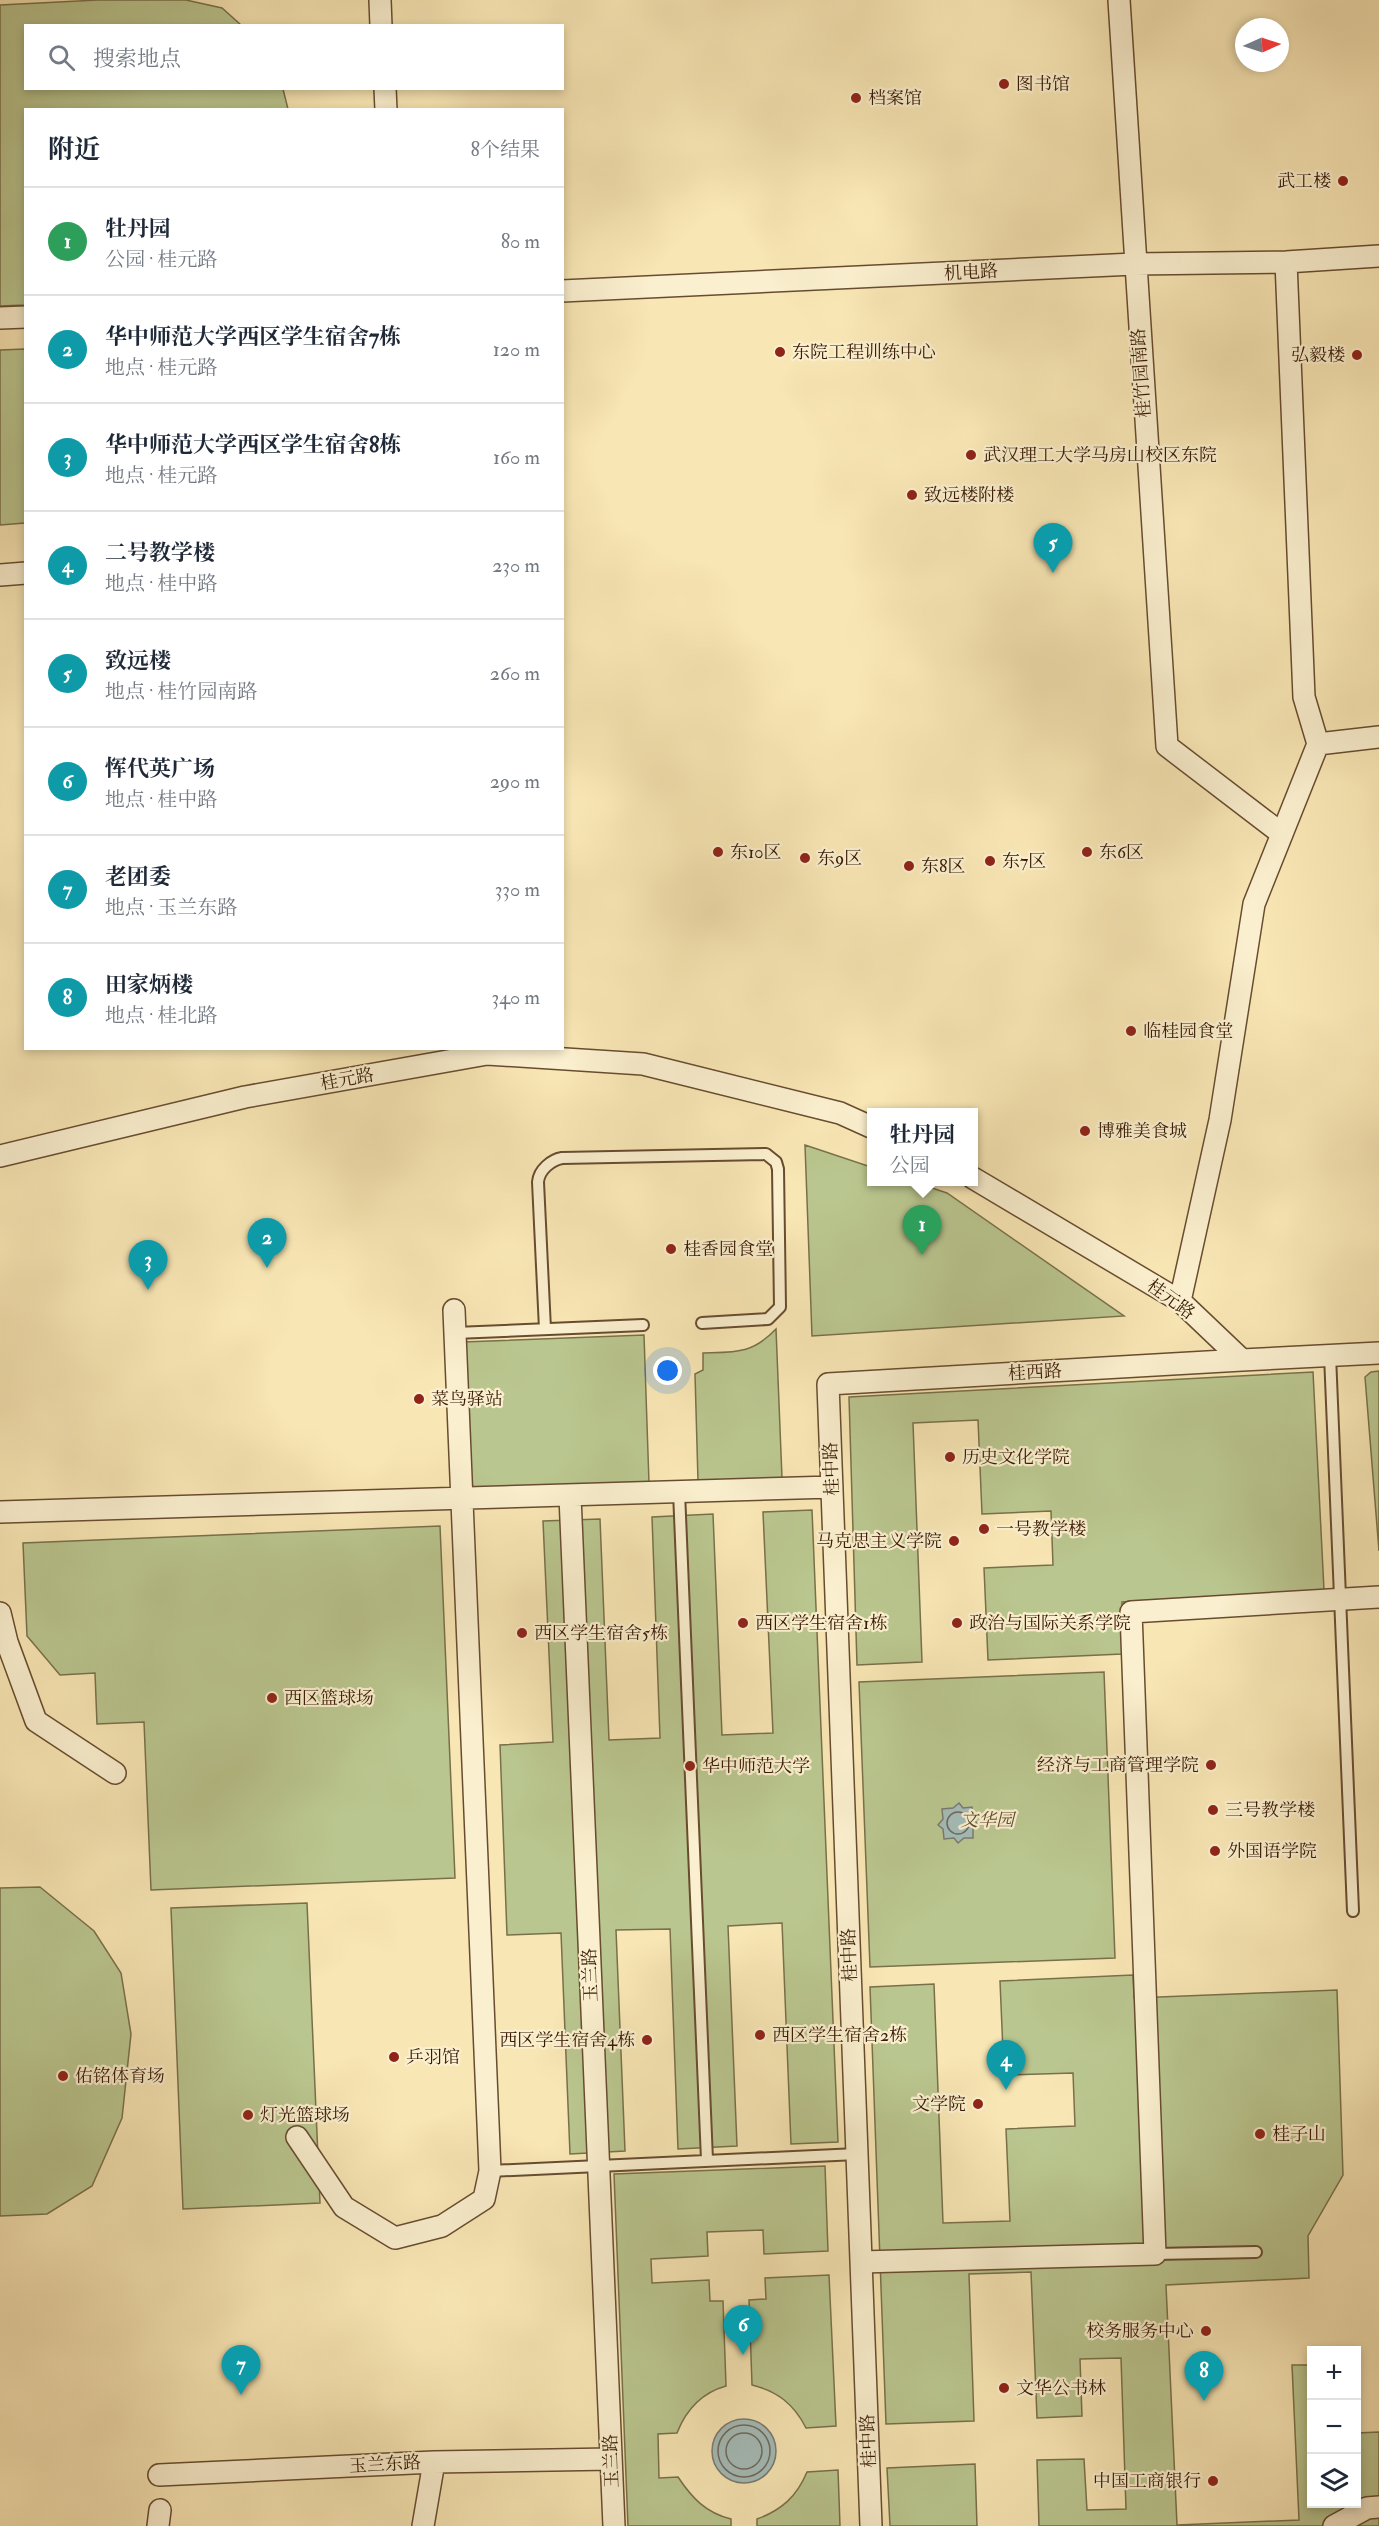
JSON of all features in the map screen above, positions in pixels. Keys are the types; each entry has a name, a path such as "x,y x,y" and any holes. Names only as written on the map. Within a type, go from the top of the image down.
{"street":[{"path":"380,0 381,24"},
{"name":"桂竹园南路","path":"1119,0 1134,264 1167,746 1282,834"},
{"path":"385,90 386,108"},
{"name":"机电路","path":"564,291 1134,264 1286,262 1379,256"},
{"path":"1180,1301 1220,1120 1254,904 1318,744 1304,697 1286,262"},
{"path":"0,318 24,317"},
{"path":"0,575 24,573"},
{"path":"1318,744 1379,737"},
{"name":"桂元路","path":"0,1156 245,1097 488,1054 643,1064 840,1113 867,1125"},
{"name":"桂元路","path":"978,1181 1180,1301 1242,1360"},
{"path":"297,2137 344,2207 395,2238 442,2226 484,2199 490,2171 454,1310"},
{"path":"1242,1360 1379,1353"},
{"name":"桂西路","path":"828,1384 1242,1360"},
{"name":"桂中路","path":"828,1384 871,2526"},
{"path":"0,1512 832,1487"},
{"name":"玉兰路","path":"570,1496 614,2526"},
{"path":"861,2262 1155,2254 1131,1612 1379,1597"},
{"path":"0,1613 7,1642 36,1721 115,1773"},
{"name":"玉兰东路","path":"159,2475 435,2462 611,2459"},
{"path":"423,2526 435,2462"},
{"path":"1334,2526 1367,2508 1379,2507"}],"lane":[{"path":"545,1329 538,1182 540,1172 553,1161 574,1158 766,1154 776,1162 778,1169 780,1307 768,1319 702,1323"},
{"path":"455,1333 643,1325"},
{"path":"1330,1355 1353,1911"},
{"path":"679,1492 707,2160"},
{"path":"490,2171 857,2154"},
{"path":"1155,2254 1256,2252"}],"green space":[{"path":"98,0 186,0 222,8 240,24 24,24 24,90 283,90 288,108 24,108 24,305 0,306 0,5"},
{"path":"24,349 24,523 0,525 0,350"},
{"path":"805,1145 867,1166 867,1186 926,1186 947,1193 1124,1316 812,1336"},
{"path":"776,1329 782,1478 698,1481 695,1374 703,1370 703,1353 743,1350 759,1343"},
{"path":"644,1335 649,1483 469,1490 463,1342"},
{"path":"1379,1371 1379,1551 1365,1377 1371,1372"},
{"path":"1313,1372 1324,1590 1122,1602 1122,1654 988,1660 984,1568 1053,1565 1051,1511 982,1514 978,1420 913,1423 922,1662 857,1665 849,1397"},
{"path":"812,1510 838,2142 791,2144 782,1923 728,1926 737,2146 678,2149 670,1929 616,1930 625,2151 570,2154 561,1933 507,1935 500,1745 553,1742 543,1521 600,1519 609,1740 660,1738 652,1517 713,1514 722,1735 773,1733 763,1512"},
{"name":"西区篮球场","path":"440,1526 455,1878 151,1890 144,1722 97,1724 95,1673 60,1675 27,1636 23,1543"},
{"name":"文华园","path":"1104,1672 1115,1958 870,1967 859,1682"},
{"name":"佑铭体育场","path":"40,1887 94,1931 121,1973 131,2034 122,2118 92,2186 47,2214 0,2216 0,1888"},
{"name":"灯光篮球场","path":"307,1903 320,2203 183,2209 171,1908"},
{"path":"1133,1975 1134,1998 1337,1990 1343,2175 1308,2236 1309,2278 1166,2285 1177,2525 1299,2520 1292,2365 1307,2365 1307,2508 1361,2508 1361,2433 1379,2432 1379,2526 1039,2526 1037,2460 1084,2459 1087,2510 1126,2509 1121,2358 1080,2359 1082,2416 1037,2418 1031,2272 969,2274 974,2421 886,2424 870,1987 934,1984 943,2223 1010,2221 1006,2129 1075,2126 1073,2073 1004,2075 1000,1981"},
{"path":"825,2166 828,2251 764,2254 763,2230 707,2232 708,2256 651,2259 652,2283 709,2280 710,2301 723,2301 726,2386 702,2398 685,2417 677,2433 658,2434 659,2478 678,2477 700,2504 714,2513 731,2519 731,2526 628,2526 614,2174"},
{"path":"829,2275 836,2426 806,2428 796,2412 784,2400 752,2385 749,2300 766,2299 765,2278"},
{"path":"975,2464 977,2526 890,2526 887,2468"},
{"path":"838,2470 840,2526 757,2526 757,2519 788,2501 807,2472"}],"water":[{"path":"959,1803 963,1808 972,1807 972,1818 977,1823 973,1828 973,1838 964,1838 958,1843 954,1838 944,1839 943,1829 938,1825 943,1819 942,1809 953,1808"},
{"path":"744,2419 756,2421 767,2428 774,2439 776,2451 774,2463 767,2474 756,2481 744,2483 732,2481 721,2474 714,2463 712,2451 714,2439 721,2428 732,2421"}],"place":[{"name":"图书馆","path":"1004,84"},
{"name":"档案馆","path":"856,98"},
{"name":"武工楼","path":"1343,181"},
{"name":"东院工程训练中心","path":"780,352"},
{"name":"弘毅楼","path":"1357,355"},
{"name":"武汉理工大学马房山校区东院","path":"971,455"},
{"name":"致远楼附楼","path":"912,495"},
{"name":"致远楼","path":"1053,573"},
{"name":"东10区","path":"718,852"},
{"name":"东6区","path":"1087,852"},
{"name":"东9区","path":"805,858"},
{"name":"东7区","path":"990,861"},
{"name":"东8区","path":"909,866"},
{"name":"临桂园食堂","path":"1131,1031"},
{"name":"博雅美食城","path":"1085,1131"},
{"name":"桂香园食堂","path":"671,1249"},
{"name":"牡丹园","path":"922,1255"},
{"name":"华中师范大学西区学生宿舍7栋","path":"267,1268"},
{"name":"华中师范大学西区学生宿舍8栋","path":"148,1290"},
{"name":"菜鸟驿站","path":"419,1399"},
{"name":"历史文化学院","path":"950,1457"},
{"name":"一号教学楼","path":"984,1529"},
{"name":"马克思主义学院","path":"954,1541"},
{"name":"西区学生宿舍1栋","path":"743,1623"},
{"name":"政治与国际关系学院","path":"957,1623"},
{"name":"西区学生宿舍5栋","path":"522,1633"},
{"name":"西区篮球场","path":"272,1698"},
{"name":"经济与工商管理学院","path":"1211,1765"},
{"name":"华中师范大学","path":"690,1766"},
{"name":"三号教学楼","path":"1213,1810"},
{"name":"外国语学院","path":"1215,1851"},
{"name":"西区学生宿舍2栋","path":"760,2035"},
{"name":"西区学生宿舍4栋","path":"647,2040"},
{"name":"乒羽馆","path":"394,2057"},
{"name":"佑铭体育场","path":"63,2076"},
{"name":"二号教学楼","path":"1006,2090"},
{"name":"文学院","path":"978,2104"},
{"name":"灯光篮球场","path":"248,2115"},
{"name":"桂子山","path":"1260,2134"},
{"name":"校务服务中心","path":"1206,2331"},
{"name":"恽代英广场","path":"743,2355"},
{"name":"文华公书林","path":"1004,2388"},
{"name":"老团委","path":"241,2395"},
{"name":"田家炳楼","path":"1204,2401"},
{"name":"中国工商银行","path":"1213,2481"}]}
